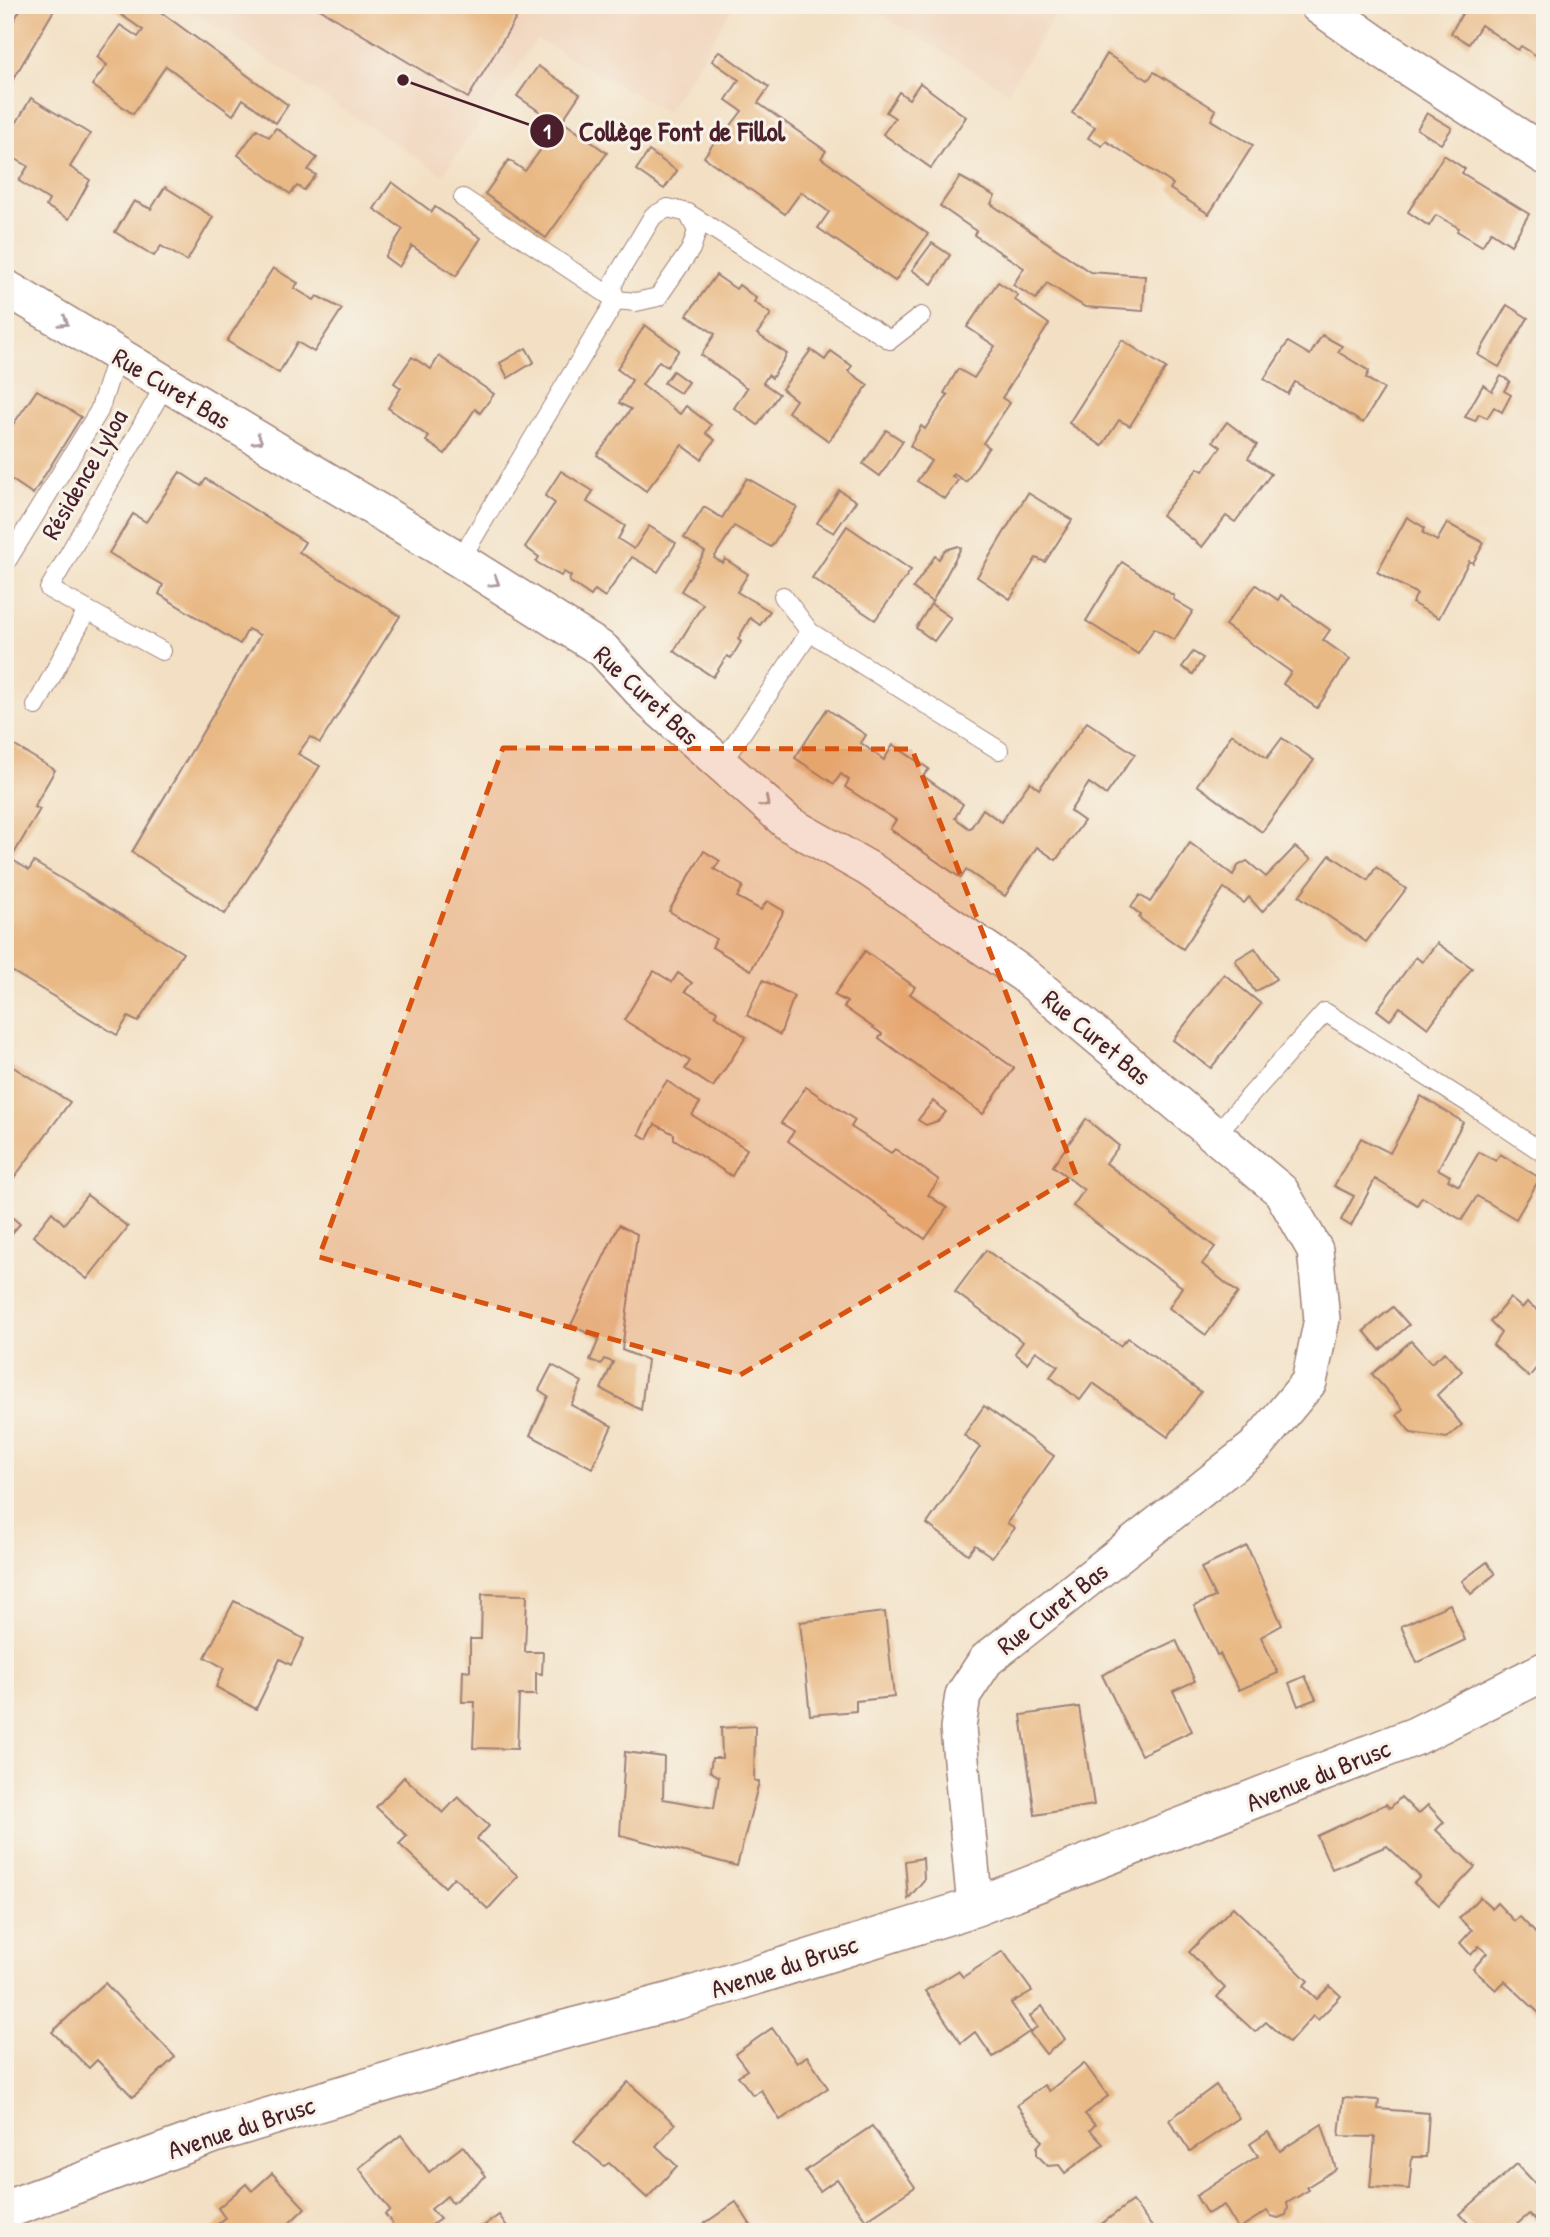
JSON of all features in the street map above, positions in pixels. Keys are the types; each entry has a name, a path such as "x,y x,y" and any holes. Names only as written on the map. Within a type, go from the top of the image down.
{"street":[{"path":"1319,5 1382,50 1545,155"},
{"name":"Rue Curet Bas","path":"5,287 460,560 603,650 650,701 789,824 869,869 1024,975 1281,1191 1315,1250 1322,1319 1309,1382 1255,1447 986,1660 963,1695 958,1728 975,1907"},
{"name":"Avenue du Brusc","path":"5,2210 219,2132 544,2035 677,2000 975,1907 1416,1736 1545,1671"}],"lane":[{"path":"463,198 616,300 636,302 658,297 691,249 697,231 688,213"},
{"path":"460,560 616,300 612,287 617,276 653,216 668,208 688,213 890,340 921,316"},
{"path":"5,564 99,411 117,355"},
{"name":"Résidence Lyloa","path":"162,651 49,589 165,385"},
{"path":"783,596 810,632 999,750"},
{"path":"36,706 87,610"},
{"path":"720,764 810,632"},
{"path":"1215,1135 1325,1012 1545,1154"}],"highlighted area":[{"path":"503,748 912,749 1076,1175 740,1375 319,1257"}],"shaded area":[{"path":"184,5 733,5 666,112 537,39 443,175"},
{"path":"865,5 1061,5 1008,91"}],"building":[{"path":"23,5 57,5 5,93 5,35"},
{"path":"107,5 151,5 288,105 276,123 243,99 233,115 166,66 133,114 92,85 107,65 97,57 120,25 138,37 143,30"},
{"path":"313,5 524,5 468,98"},
{"path":"1467,5 1545,5 1545,61 1521,46 1518,50 1481,25 1469,44 1451,33"},
{"path":"719,51 769,87 758,103 826,151 821,158 928,234 895,281 818,228 829,212 801,192 785,214 704,157 720,134 723,136 742,111 726,100 739,80 712,61"},
{"path":"1107,54 1148,80 1154,72 1216,110 1211,120 1253,145 1209,214 1170,189 1173,184 1106,141 1102,146 1088,138 1095,127 1072,113"},
{"path":"538,66 580,94 562,121 607,153 546,238 485,194 509,160 525,171 559,125 517,96"},
{"path":"920,83 966,117 931,168 883,134 895,118 886,112 899,92 909,99"},
{"path":"31,98 90,134 70,167 90,180 69,219 46,206 49,200 19,181 28,166 5,153 5,121 8,117 17,122"},
{"path":"1427,113 1452,128 1441,144 1417,129"},
{"path":"276,128 317,158 308,170 316,175 304,190 297,186 290,194 238,155 257,129 269,137"},
{"path":"649,151 677,171 664,189 636,170"},
{"path":"1444,155 1465,169 1462,173 1529,214 1511,245 1491,232 1482,246 1436,215 1429,226 1408,212"},
{"path":"960,177 995,196 991,204 1090,272 1145,276 1143,311 1085,307 1047,283 1036,299 1013,285 1024,268 974,235 976,231 940,206"},
{"path":"392,182 432,212 435,207 481,238 456,276 412,246 399,267 385,257 403,229 374,209"},
{"path":"165,187 213,217 187,261 161,246 154,256 115,232 134,201 151,209"},
{"path":"932,243 950,255 932,284 912,270"},
{"path":"273,268 298,283 294,288 314,300 317,296 342,309 314,352 297,342 279,373 227,341"},
{"path":"716,275 736,289 739,285 756,298 754,302 771,314 757,334 787,354 772,378 768,375 763,383 779,394 758,425 734,408 747,388 701,355 715,334 687,315"},
{"path":"998,282 1018,295 1015,300 1049,324 1002,398 1010,403 983,443 989,447 966,482 954,474 952,476 958,480 945,499 917,481 931,461 910,446 921,426 925,429 948,395 944,393 958,369 974,378 995,346 967,327"},
{"path":"1507,305 1528,318 1499,367 1478,355"},
{"path":"645,325 679,350 667,367 659,361 642,385 680,414 686,406 711,425 706,433 715,440 701,459 682,445 646,491 597,455 631,409 619,403 632,380 617,369"},
{"path":"1322,335 1342,346 1338,352 1369,371 1366,378 1384,389 1363,423 1295,382 1288,394 1264,379 1288,342 1310,355"},
{"path":"1122,340 1166,368 1130,426 1119,420 1102,446 1069,423"},
{"path":"526,348 534,362 508,378 500,363"},
{"path":"811,350 825,360 831,351 852,366 848,371 868,385 829,441 788,412 796,400 782,389"},
{"path":"439,356 494,394 480,413 475,409 445,454 426,441 429,437 388,408 401,388 394,383 412,357 431,369"},
{"path":"673,371 688,382 680,393 664,383"},
{"path":"1501,376 1510,381 1504,391 1511,395 1502,412 1494,407 1487,418 1479,414 1475,421 1465,417 1483,385 1492,391"},
{"path":"37,390 81,417 33,494 5,475 5,436"},
{"path":"1227,422 1257,445 1248,458 1271,474 1235,522 1226,516 1202,547 1162,515 1198,468 1203,471 1221,447 1213,441"},
{"path":"886,430 903,441 880,476 863,464"},
{"path":"561,471 593,491 587,502 625,526 618,539 634,549 649,526 676,543 658,572 632,557 605,597 595,590 591,596 569,581 571,576 564,572 561,576 536,562 539,557 525,547 555,503 545,496"},
{"path":"180,472 201,486 206,479 305,542 299,552 400,616 320,743 310,737 298,754 320,766 225,914 132,852 260,635 248,629 240,644 159,594 163,585 109,553 133,514 146,522"},
{"path":"747,478 797,507 771,547 734,526 714,558 723,563 725,559 748,574 737,592 770,611 760,625 750,618 738,639 741,642 731,658 727,656 713,677 674,651 703,604 681,591 705,552 684,538 704,507 722,518"},
{"path":"839,490 856,501 834,533 817,523"},
{"path":"1028,493 1072,520 1045,562 1036,558 1010,599 977,577"},
{"path":"1407,517 1425,528 1423,533 1437,541 1447,523 1484,543 1473,563 1469,561 1439,618 1412,603 1417,594 1377,572"},
{"path":"847,526 911,570 875,620 812,578"},
{"path":"958,546 961,548 932,602 913,588 935,556 939,559 945,550"},
{"path":"1122,562 1193,611 1174,640 1154,628 1138,654 1086,621"},
{"path":"1256,585 1278,600 1281,595 1330,630 1323,640 1350,659 1317,708 1283,684 1291,672 1225,625"},
{"path":"931,604 951,618 934,641 916,628"},
{"path":"1193,652 1203,658 1193,674 1182,667"},
{"path":"827,709 866,735 861,743 884,760 893,745 929,769 923,776 963,804 955,818 970,829 983,809 1001,822 1030,782 1039,789 1087,722 1135,754 1106,795 1089,783 1070,811 1084,821 1056,860 1037,847 1005,896 966,870 961,878 890,829 896,820 845,787 849,780 841,774 834,784 795,758"},
{"path":"1232,734 1267,758 1282,738 1314,760 1262,832 1197,785"},
{"path":"5,740 55,770 34,807 40,809 11,859 29,870 34,862 183,953 138,1022 128,1017 117,1035 5,967"},
{"path":"1190,843 1233,875 1238,866 1247,861 1266,877 1295,847 1311,859 1262,912 1249,897 1244,903 1224,888 1183,949 1139,918 1141,915 1131,907 1140,895 1150,902"},
{"path":"704,851 720,861 714,869 743,886 737,897 761,910 767,901 784,911 751,970 712,947 716,939 669,911"},
{"path":"1330,855 1368,880 1376,867 1406,889 1366,942 1299,896"},
{"path":"1437,943 1472,968 1428,1028 1400,1007 1390,1020 1377,1010 1416,957 1422,962"},
{"path":"1255,948 1276,979 1255,992 1235,960"},
{"path":"865,951 915,987 910,994 1014,1068 983,1114 879,1038 882,1034 844,1007 847,1002 834,995"},
{"path":"654,971 672,982 678,973 692,983 685,991 717,1011 715,1015 746,1037 713,1087 685,1069 690,1061 624,1020"},
{"path":"1224,974 1261,1004 1211,1068 1173,1040"},
{"path":"763,980 794,996 780,1035 747,1015"},
{"path":"5,1062 70,1102 5,1190"},
{"path":"667,1081 700,1103 692,1115 747,1149 732,1176 674,1139 674,1134 655,1124 647,1139 639,1134"},
{"path":"806,1087 855,1120 851,1127 891,1153 895,1149 939,1180 928,1195 947,1208 925,1239 788,1141 794,1131 781,1123"},
{"path":"1421,1096 1463,1122 1438,1169 1450,1176 1448,1180 1459,1186 1479,1152 1496,1161 1500,1154 1540,1178 1516,1219 1477,1196 1462,1220 1422,1197 1417,1205 1375,1179 1351,1226 1341,1220 1354,1196 1334,1186 1361,1138 1390,1153"},
{"path":"933,1101 946,1112 938,1121 926,1125 918,1120"},
{"path":"1086,1119 1119,1146 1106,1163 1215,1247 1202,1264 1238,1293 1206,1335 1169,1308 1182,1287 1073,1206 1084,1190 1053,1166"},
{"path":"87,1195 128,1227 87,1279 33,1236 52,1212 64,1224"},
{"path":"5,1211 20,1224 5,1241"},
{"path":"619,1225 637,1234 622,1350 647,1360 641,1410 601,1389 613,1362 604,1359 601,1364 590,1360 599,1339 571,1325"},
{"path":"986,1250 1120,1346 1128,1338 1201,1392 1168,1437 1093,1383 1080,1400 1050,1377 1058,1366 1036,1351 1027,1363 1015,1353 1023,1342 955,1292"},
{"path":"1510,1298 1522,1308 1527,1302 1545,1316 1545,1357 1529,1377 1493,1345 1501,1333 1490,1322"},
{"path":"1393,1307 1409,1325 1380,1350 1364,1331"},
{"path":"1411,1341 1431,1363 1445,1352 1462,1371 1437,1395 1462,1425 1447,1438 1411,1433 1397,1415 1403,1409 1372,1374"},
{"path":"552,1365 582,1382 571,1405 612,1426 592,1468 530,1435 548,1396 539,1390"},
{"path":"984,1406 1054,1456 1007,1523 1015,1528 992,1557 975,1545 968,1554 927,1524 980,1447 964,1435"},
{"path":"1247,1546 1282,1625 1261,1637 1278,1673 1239,1690 1220,1654 1217,1655 1194,1606 1215,1597 1201,1568"},
{"path":"1487,1562 1495,1574 1471,1594 1462,1581"},
{"path":"482,1594 527,1595 525,1652 543,1652 542,1674 536,1673 536,1695 519,1695 517,1749 473,1748 475,1702 462,1702 463,1670 470,1671 470,1639 481,1639"},
{"path":"234,1601 304,1639 291,1665 280,1659 256,1709 216,1687 224,1668 205,1657"},
{"path":"1450,1604 1465,1640 1417,1663 1401,1626"},
{"path":"885,1612 894,1697 856,1701 856,1711 810,1715 800,1622"},
{"path":"1176,1640 1195,1681 1173,1691 1192,1731 1141,1755 1102,1675"},
{"path":"1305,1676 1316,1699 1298,1706 1289,1683"},
{"path":"1079,1707 1094,1805 1035,1815 1021,1715"},
{"path":"755,1726 754,1780 759,1782 737,1866 620,1835 625,1752 664,1757 663,1799 714,1808 719,1777 710,1771 712,1758 722,1758 721,1728"},
{"path":"404,1777 443,1813 458,1797 489,1826 477,1839 518,1876 488,1909 454,1877 445,1887 399,1844 407,1836 376,1807"},
{"path":"1401,1797 1418,1814 1428,1805 1444,1822 1436,1830 1475,1867 1439,1905 1414,1883 1420,1877 1387,1846 1332,1869 1317,1836 1386,1804 1390,1808"},
{"path":"923,1858 924,1880 908,1899 905,1861"},
{"path":"1480,1897 1492,1908 1497,1903 1514,1921 1520,1917 1545,1943 1545,2009 1540,2014 1505,1981 1496,1990 1473,1969 1487,1953 1479,1946 1471,1955 1460,1943 1472,1930 1459,1918"},
{"path":"1233,1907 1308,1981 1303,1986 1317,1999 1330,1986 1341,1996 1318,2020 1313,2016 1289,2043 1266,2022 1255,2032 1217,1997 1225,1988 1189,1952"},
{"path":"1003,1951 1032,1991 1011,2003 1030,2032 1037,2027 1030,2016 1042,2006 1065,2039 1046,2054 1029,2032 993,2057 975,2032 961,2043 925,1991 958,1971 963,1977"},
{"path":"105,1983 175,2057 133,2097 97,2060 89,2068 52,2032"},
{"path":"772,2028 797,2063 807,2056 828,2088 780,2120 761,2090 753,2095 738,2076 747,2070 735,2054"},
{"path":"1084,2063 1108,2096 1085,2114 1095,2125 1090,2130 1103,2144 1065,2173 1059,2165 1048,2166 1037,2155 1037,2147 1042,2141 1017,2105 1044,2085 1049,2091"},
{"path":"628,2082 675,2124 656,2146 677,2166 647,2198 609,2163 604,2166 574,2141"},
{"path":"1216,2085 1239,2118 1190,2151 1169,2120"},
{"path":"1343,2098 1379,2100 1378,2109 1429,2113 1426,2157 1412,2157 1409,2189 1370,2187 1375,2137 1339,2136"},
{"path":"1322,2124 1336,2169 1287,2203 1286,2215 1278,2218 1267,2211 1238,2229 1224,2205 1207,2214 1196,2196 1258,2156 1250,2144 1268,2132 1280,2151"},
{"path":"872,2126 915,2187 866,2220 837,2179 820,2191 805,2171"},
{"path":"401,2135 429,2172 463,2146 486,2176 452,2203 447,2196 431,2209 440,2219 422,2232 398,2232 385,2214 390,2210 359,2168"},
{"path":"1517,2164 1545,2194 1545,2230 1529,2214 1508,2232 1490,2232 1487,2228 1476,2232 1460,2214"},
{"path":"272,2173 305,2208 280,2232 209,2232 225,2218 218,2208 246,2184 252,2191"},
{"path":"1132,2201 1156,2232 1104,2232 1100,2225"},
{"path":"736,2202 755,2232 692,2232"},
{"path":"499,2215 511,2232 475,2232"}],"place":[{"name":"Collège Font de Fillol","path":"403,80"}]}
